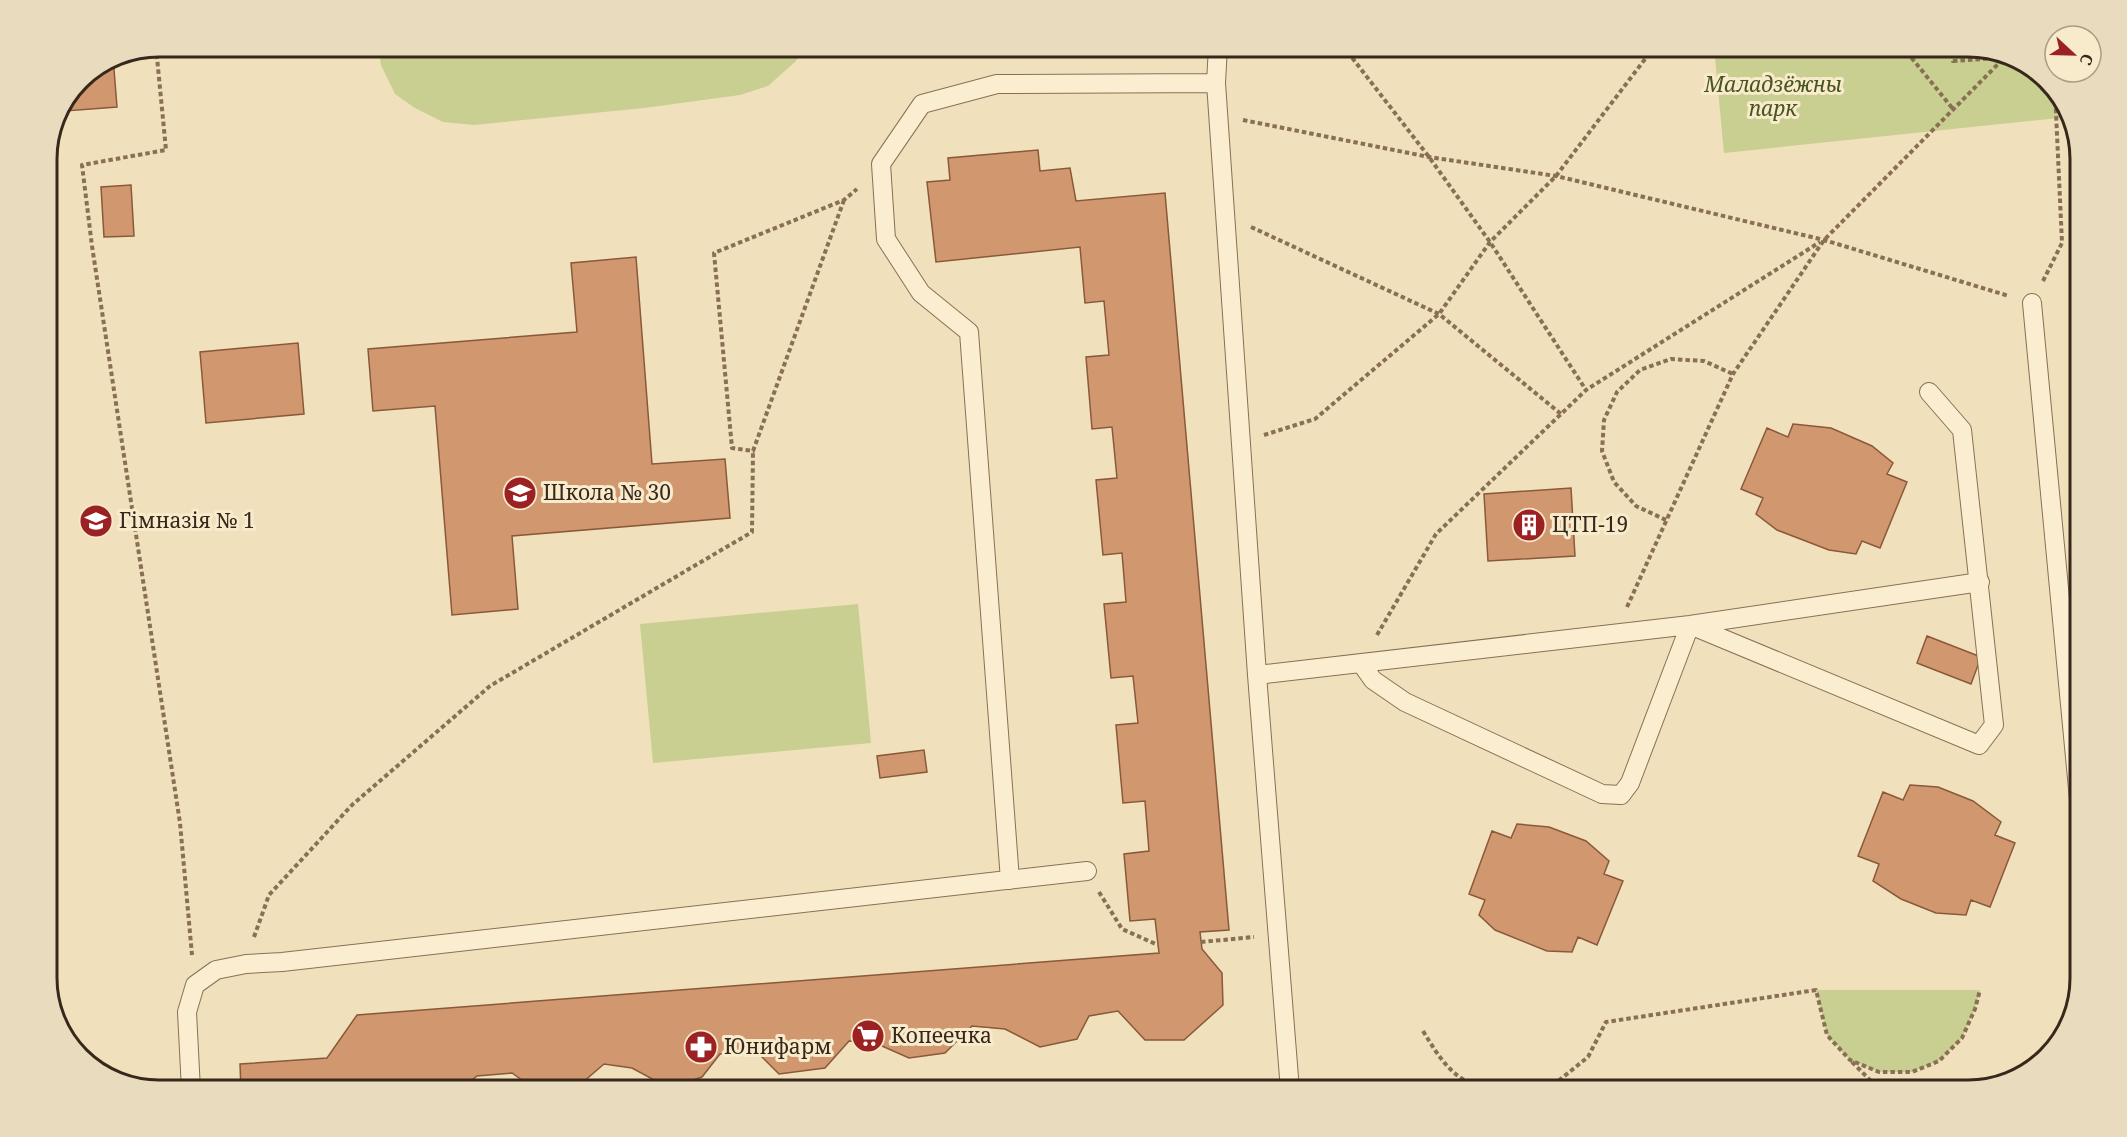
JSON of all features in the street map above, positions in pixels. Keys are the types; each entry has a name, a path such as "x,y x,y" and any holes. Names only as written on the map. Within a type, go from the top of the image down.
{"lane":[{"path":"1217,57 1218,115 1257,675 1289,1080"},
{"path":"1010,880 969,332 921,293 886,239 881,164 921,104 997,84 1216,82"},
{"path":"2032,303 2070,704"},
{"path":"1690,624 1980,745 1994,725 1962,430 1929,392"},
{"path":"1257,675 1690,624 1980,582"},
{"path":"1361,663 1373,680 1405,702 1602,795 1621,795 1630,783 1690,624"},
{"path":"190,1080 187,1011 195,985 216,970 246,964 1087,871"}],"path":[{"path":"157,57 166,150 82,165 92,246 180,823 195,985"},
{"path":"1352,57 1429,156 1490,242 1586,390"},
{"path":"1241,442 1315,419 1439,314 1490,242 1556,176 1647,57"},
{"path":"1911,57 1953,109"},
{"path":"1953,57 1953,61 1982,58"},
{"path":"1615,633 1733,374 1824,240 2000,62"},
{"path":"1218,115 1429,156 1556,176 1824,240 2032,303 2062,243 2056,108"},
{"path":"753,451 732,448 714,253 844,200 861,185"},
{"path":"246,964 269,895 352,805 490,686 752,532 753,451 844,200"},
{"path":"1226,216 1439,314 1561,414"},
{"path":"1361,663 1436,534 1586,390 1824,240"},
{"path":"1666,520 1636,506 1614,482 1602,451 1604,420 1617,392 1640,370 1671,359 1704,361 1733,374"},
{"path":"1087,871 1122,929 1158,945"},
{"path":"1201,942 1277,934"},
{"path":"1559,1080 1588,1057 1606,1022 1816,990 1827,1035 1870,1080"},
{"path":"1850,1060 1879,1072 1912,1072 1939,1061 1962,1038 1975,1009 1980,990"},
{"path":"1423,1031 1442,1061 1462,1080"}],"green space":[{"path":"380,57 798,57 768,86 740,95 644,108 474,125 443,122 415,108 395,94 381,65"},
{"name":"Маладзёжны парк","path":"1715,57 1968,57 1994,60 2025,74 2035,82 2053,102 2061,118 1724,153"},
{"path":"858,604 871,743 653,763 640,624"},
{"path":"1816,990 1980,990 1975,1009 1962,1038 1939,1061 1912,1072 1879,1072 1850,1060 1827,1035"}],"building":[{"path":"114,68 117,107 70,111 78,97 92,82"},
{"path":"1038,150 1040,171 1070,168 1076,201 1165,193 1229,930 1200,932 1202,949 1222,973 1223,1005 1184,1040 1145,1040 1118,1011 1089,1016 1077,1039 1040,1047 1005,1029 972,1026 945,1053 909,1058 873,1042 849,1041 825,1068 779,1074 755,1050 720,1054 702,1077 693,1080 654,1080 632,1068 604,1064 585,1080 522,1080 512,1073 477,1076 472,1080 241,1080 240,1064 327,1058 357,1015 1159,953 1155,919 1130,921 1124,854 1149,851 1145,801 1123,803 1116,725 1138,723 1133,676 1111,678 1104,604 1126,602 1122,553 1103,555 1096,480 1117,478 1112,427 1092,429 1086,357 1109,355 1104,301 1085,303 1080,247 936,262 927,182 950,180 948,158"},
{"path":"131,185 134,236 104,237 101,187"},
{"path":"636,257 652,464 725,459 730,518 512,536 518,609 452,615 435,406 373,411 368,349 577,332 571,263"},
{"path":"298,343 304,414 206,423 200,352"},
{"path":"1793,424 1831,428 1872,446 1893,463 1887,474 1907,482 1880,548 1862,541 1856,554 1829,550 1777,530 1756,514 1763,498 1741,489 1767,428 1788,437"},
{"name":"ЦТП-19","path":"1571,488 1575,556 1488,561 1484,494"},
{"path":"1927,636 1981,657 1971,684 1917,663"},
{"path":"924,750 927,772 880,778 877,756"},
{"path":"1910,785 1938,787 1973,801 2001,822 1995,835 2015,843 1990,907 1971,900 1966,915 1936,913 1901,899 1873,881 1879,864 1858,856 1883,792 1903,800"},
{"path":"1517,824 1549,827 1586,841 1609,861 1604,874 1623,881 1597,945 1578,937 1572,952 1547,951 1495,930 1479,915 1485,900 1469,894 1492,831 1511,838"}],"place":[{"name":"Школа № 30","path":"520,493"},
{"name":"Гімназія № 1","path":"96,521"},
{"name":"ЦТП-19","path":"1529,525"},
{"name":"Копеечка","path":"868,1036"},
{"name":"Юнифарм","path":"701,1047"}]}
